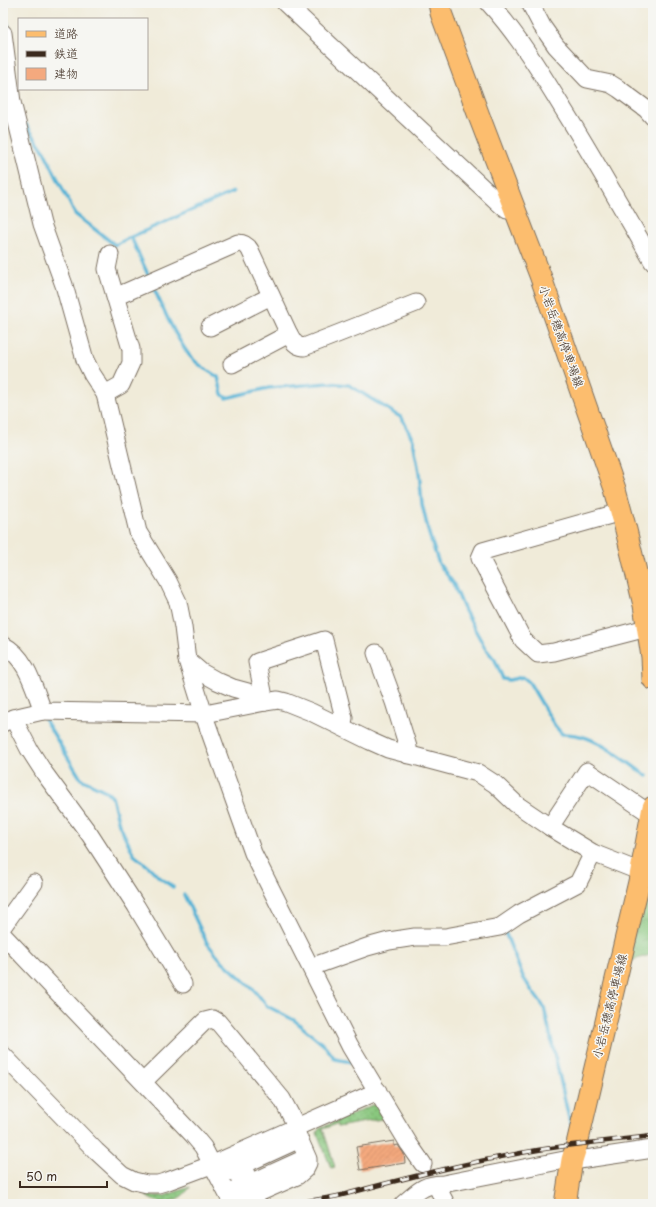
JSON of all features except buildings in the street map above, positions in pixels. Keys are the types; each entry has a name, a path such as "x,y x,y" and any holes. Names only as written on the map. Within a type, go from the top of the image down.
{"main road":[{"name":"小岩岳穂高停車場線","path":"439,3 441,13 478,116 540,275 615,489 622,512 644,605 652,657 653,678"},
{"name":"小岩岳穂高停車場線","path":"565,1204 572,1160 647,874 652,811"}],"street":[{"path":"285,3 500,204 507,210 514,210"},
{"path":"489,3 516,36 584,141 653,262"},
{"path":"530,3 542,26 556,46 587,79 611,84 646,109 653,117"},
{"path":"3,33 12,102 42,224 64,285 85,360 105,394 138,532 168,581 178,602 186,660 253,852 350,1046 409,1144 423,1164"},
{"path":"115,296 238,243 242,243 247,245 250,250 289,334 294,342 299,346 304,347 416,303"},
{"path":"105,394 121,385 131,362 131,349 107,269 110,254"},
{"path":"210,328 271,296"},
{"path":"232,364 289,334"},
{"path":"622,512 483,551 480,558 523,640 538,654 554,652 647,628"},
{"path":"265,702 257,662 324,640 344,718 342,727"},
{"path":"3,645 9,648 20,659 26,669 43,711"},
{"path":"376,653 394,702 408,747 408,755"},
{"path":"186,660 201,672 217,681 233,688 255,694 265,702"},
{"path":"183,984 136,906 90,835 8,721 43,711 205,714 278,700 286,702 370,741 408,755 478,773 495,784 516,804 593,853 647,874"},
{"path":"550,827 587,771 652,811"},
{"path":"311,967 367,947 389,941 415,937 445,937 500,927 519,914 578,883 593,853"},
{"path":"3,926 34,883"},
{"path":"3,934 203,1147 211,1165 228,1195 240,1200 297,1176 305,1169 308,1159 297,1134 294,1134"},
{"path":"143,1082 204,1022 213,1018 218,1022 282,1099 294,1134 293,1142 243,1165 251,1182 299,1161 294,1171 245,1192 240,1192 238,1188 243,1185 235,1169 225,1173 224,1171 226,1165 286,1139 294,1134 378,1091"},
{"path":"3,1055 96,1151 122,1175 134,1181 147,1184 158,1184 294,1134"},
{"path":"403,1204 422,1188 431,1185 572,1160 653,1149"},
{"path":"436,1185 446,1204"}],"green space":[{"path":"653,897 653,954 627,962 641,906 645,906"},
{"path":"372,1105 380,1106 387,1118 338,1127 337,1124 323,1129 335,1167 331,1168 317,1133 319,1129"},
{"path":"190,1187 181,1196 170,1201 158,1201 146,1196 164,1196"}],"waterway":[{"path":"3,8 9,30"},
{"path":"25,123 44,151 75,214 115,245 131,237 149,277"},
{"path":"131,237 233,192"},
{"path":"153,286 178,339 195,361 218,377 222,394 226,398 268,388 328,383 349,385 402,418 413,440 419,472 422,504 429,534 439,564 453,583 465,611 485,648 495,660 503,679 509,680 523,677 529,682 555,726 562,734 581,736 595,741 647,776"},
{"path":"45,720 81,779 106,791 112,797 119,824 134,855 173,887"},
{"path":"184,895 207,943 220,959 255,991 267,1006 294,1020 326,1047 335,1059 351,1062"},
{"path":"505,932 523,977 544,1007 570,1123"}],"railway":[{"path":"295,1204 340,1196 441,1170 514,1154 596,1142 653,1136"}]}
